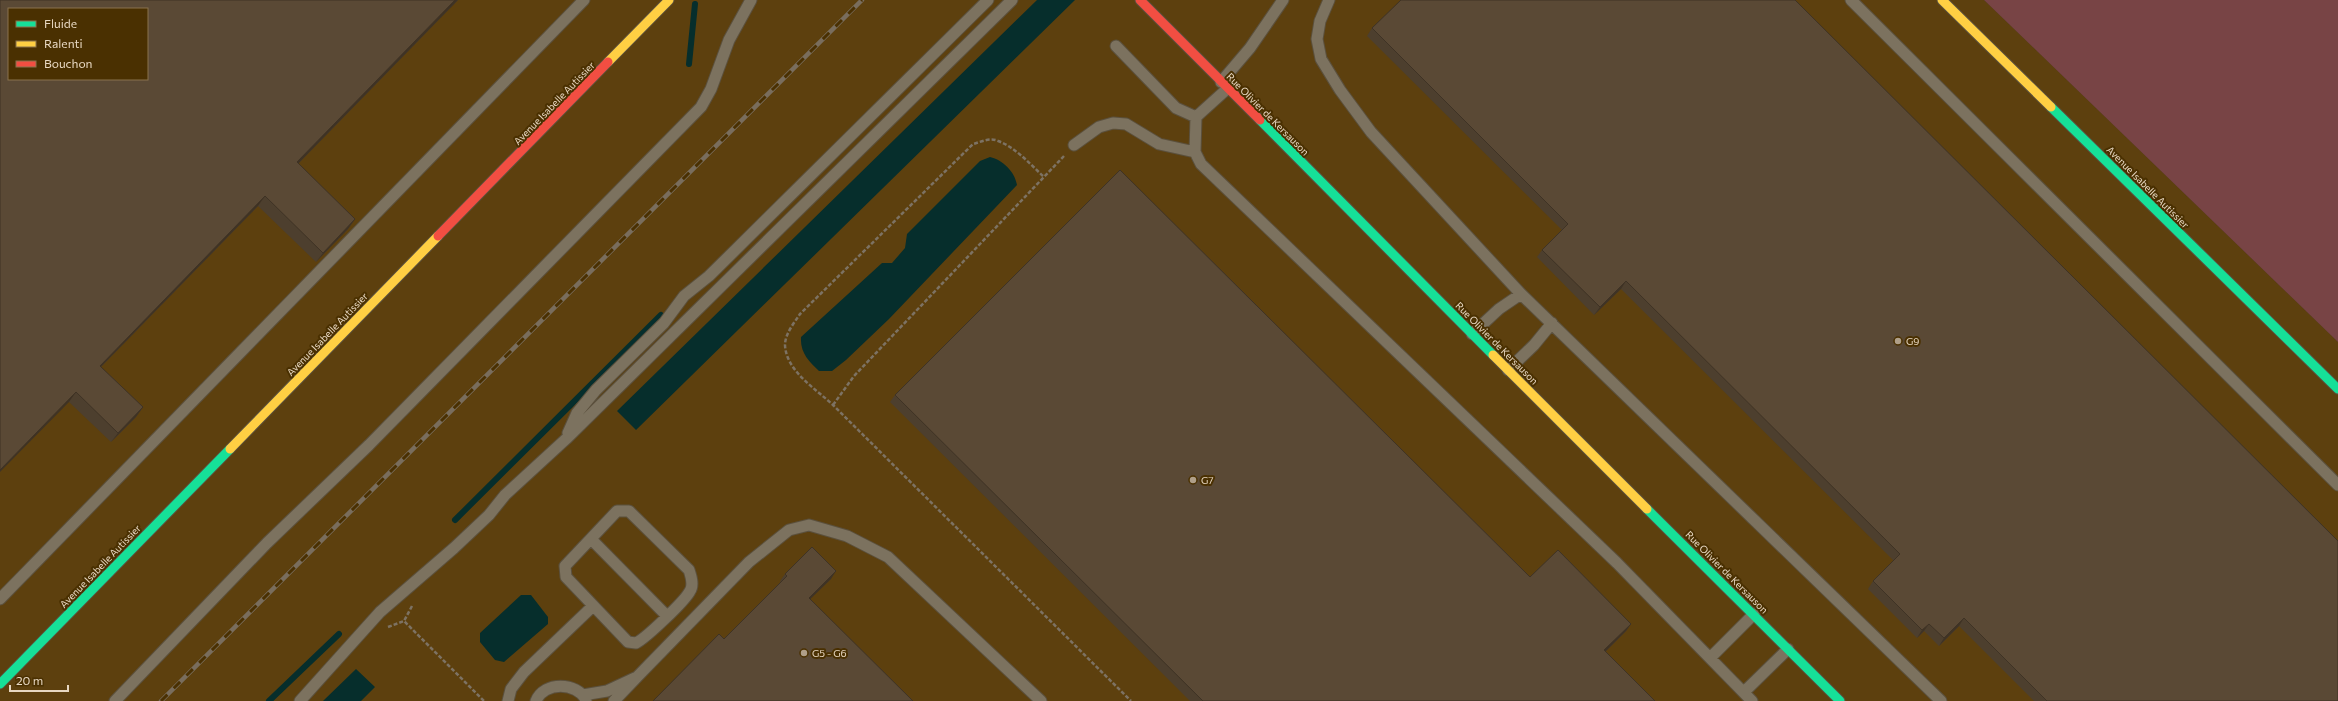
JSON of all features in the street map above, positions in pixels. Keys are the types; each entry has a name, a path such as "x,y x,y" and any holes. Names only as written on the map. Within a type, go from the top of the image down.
{"street":[{"name":"Avenue Isabelle Autissier","path":"0,684 669,0"},
{"name":"Rue Olivier de Kersauson","path":"1140,0 1840,701"},
{"name":"Avenue Isabelle Autissier","path":"1942,0 2338,390"}],"lane":[{"path":"0,599 584,0"},
{"path":"115,701 267,543 369,445 701,107 711,89 730,40 751,0"},
{"path":"566,439 577,413 596,390 664,323 684,296 709,276 988,0"},
{"path":"300,701 380,612 454,548 489,515 505,495 566,439 1012,0"},
{"path":"1282,0 1224,85 1196,117 1195,152 1201,164 1611,558 1752,701"},
{"path":"1329,0 1320,21 1318,38 1321,59 1340,90 1371,132 1521,294 1941,701"},
{"path":"1851,0 2338,485"},
{"path":"1116,46 1176,108 1196,117"},
{"path":"1074,146 1099,127 1113,123 1126,124 1160,144 1195,152"},
{"path":"1472,334 1499,309 1521,294"},
{"path":"1508,370 1534,345 1552,323"},
{"path":"617,511 629,511 689,570 692,580 691,591 646,637 636,643 628,642 566,577 565,566 591,539 617,511"},
{"path":"614,701 749,562 789,530 809,525 847,536 888,557 1041,701"},
{"path":"591,539 667,616"},
{"path":"508,701 511,689 524,672 593,606"},
{"path":"1710,658 1754,614"},
{"path":"1744,692 1788,649"},
{"path":"536,701 538,696 552,687 569,686 585,698 607,691 637,677"}],"path":[{"path":"1043,176 1020,155 997,140 985,140 973,144 800,314 790,330 785,344 789,359 799,375 833,405 1131,701"},
{"path":"833,405 854,376 1043,176 1074,146"},
{"path":"405,590 412,606 404,621 484,701"}],"shaded area":[{"path":"0,0 1984,0 2338,342 2338,701 0,701"},
{"path":"1984,0 2338,0 2338,342"}],"water":[{"path":"1037,0 1075,0 636,430 617,411"},
{"path":"990,157 1008,167 1016,180 1017,185 889,319 846,360 832,371 819,371 804,352 801,337 882,263 892,263 905,248 907,234 980,161"},
{"path":"521,595 531,595 548,617 548,624 504,662 495,660 480,642 480,633"},
{"path":"356,669 375,687 361,701 323,701"}],"building":[{"path":"0,0 455,0 297,162 355,219 323,253 265,196 100,366 143,407 118,433 76,392 0,470"},
{"name":"G9","path":"1401,0 1795,0 2338,541 2338,701 2047,701 1964,618 1944,638 1929,624 1922,630 1873,581 1900,554 1626,281 1600,307 1542,250 1568,224 1372,28"},
{"name":"G7","path":"1120,170 1530,577 1558,550 1631,624 1604,650 1655,701 1203,701 895,395"},
{"path":"812,547 836,571 809,598 913,701 653,701 719,634 724,639 787,576 785,574"}],"waterway":[{"path":"689,64 695,4"},
{"path":"455,520 661,315"},
{"path":"269,701 339,634"}],"railway":[{"path":"161,701 862,0"}],"traffic: fast":[{"path":"2051,107 2338,389"},
{"path":"1260,120 1493,355"},
{"path":"0,684 230,449"},
{"path":"1647,509 1840,701"}],"traffic: slow":[{"path":"608,62 669,0"},
{"path":"1942,0 2051,107"},
{"path":"230,449 438,236"},
{"path":"1493,355 1647,509"}],"traffic: jam":[{"path":"1140,0 1260,120"},
{"path":"438,236 608,62"}],"place":[{"name":"G9","path":"1898,341"},
{"name":"G7","path":"1193,480"},
{"name":"G5 - G6","path":"804,653"}]}
